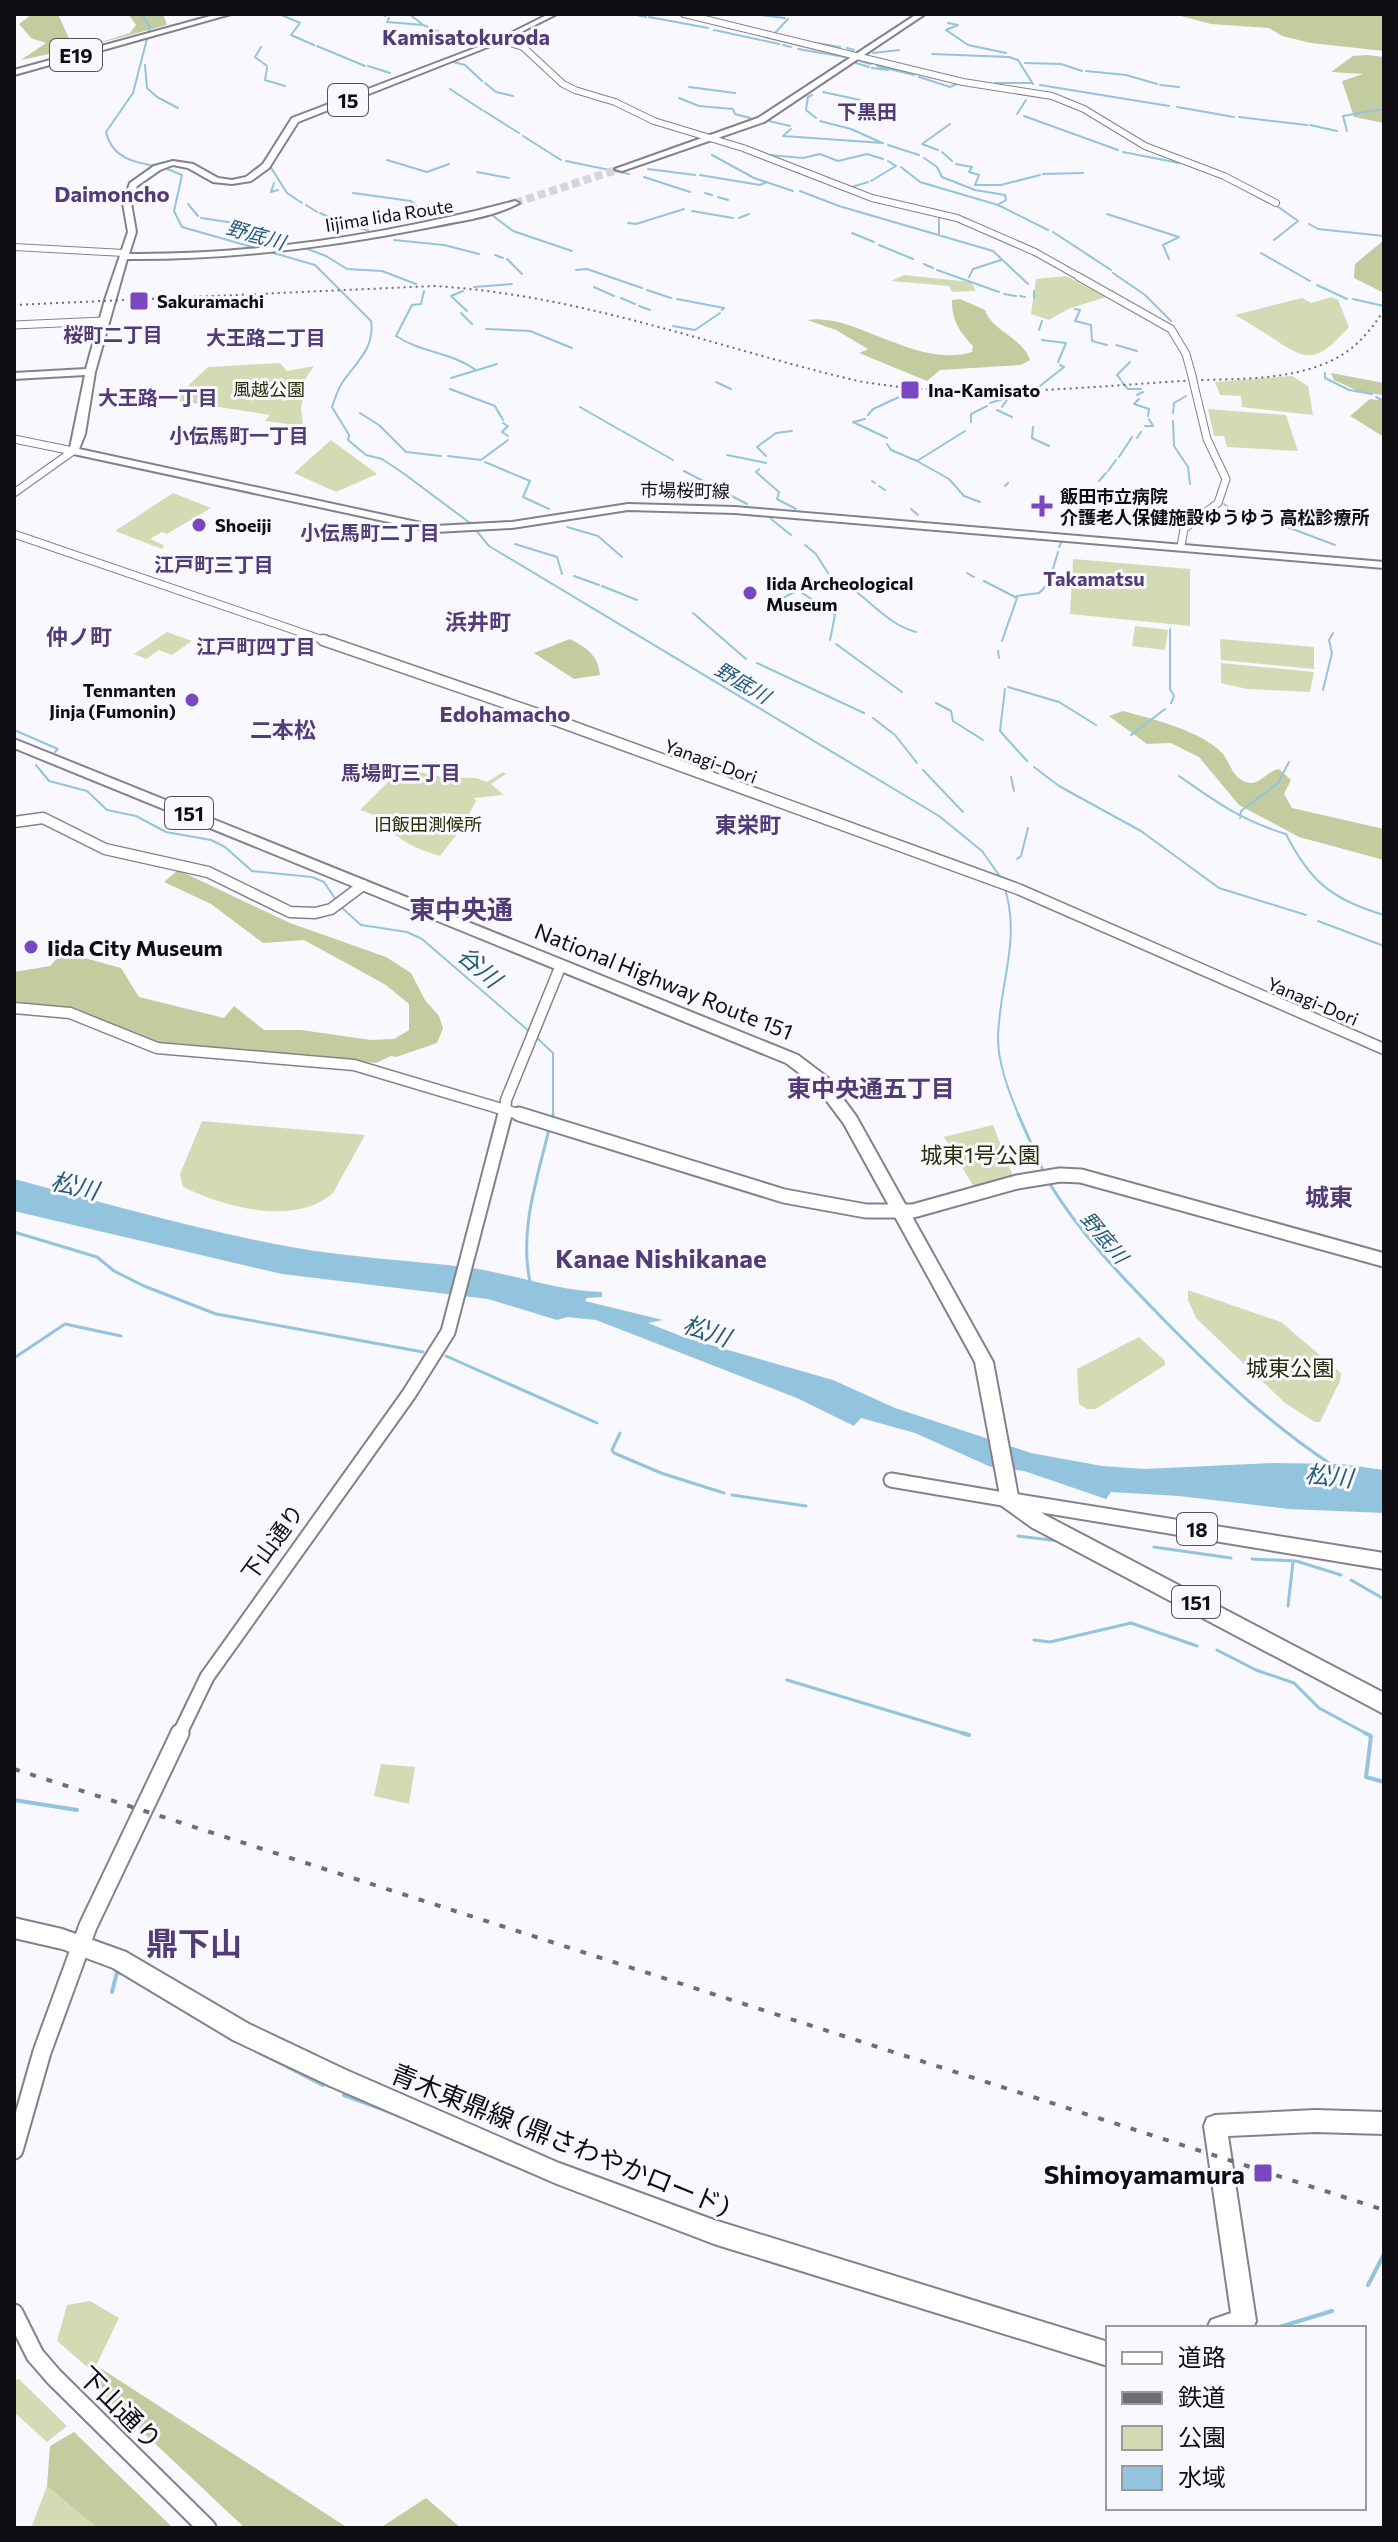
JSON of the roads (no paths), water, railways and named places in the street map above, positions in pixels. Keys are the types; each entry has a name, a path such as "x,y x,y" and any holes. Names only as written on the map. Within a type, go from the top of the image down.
{"highway":[{"name":"E19","path":"14,72 217,14"},
{"name":"E19","path":"158,30 227,14"},
{"name":"National Highway Route 151","path":"14,743 735,1033 808,1070 832,1093 850,1120 984,1362 1008,1491"},
{"name":"151","path":"1008,1491 1050,1527 1384,1704"}],"main road":[{"name":"15","path":"90,372 134,226 128,210 130,190 160,166 190,166 216,180 232,182 248,179 266,166 295,120 501,40 554,14"},
{"path":"616,168 761,120 922,14"},
{"name":"Iijima Iida Route","path":"124,255 217,253 286,246 436,225 512,201"},
{"path":"14,376 90,372 80,434 73,451"},
{"name":"市場桜町線","path":"73,451 346,511 448,529 495,526 615,508 711,509 799,513 1384,565"},
{"name":"18","path":"1008,1491 1384,1561"},
{"name":"青木東鼎線 (鼎さわやかロード)","path":"14,1928 119,1959 241,2032 338,2078 557,2173 714,2232 1106,2353"},
{"path":"1226,2326 1244,2321 1215,2126 1315,2121 1384,2123"}],"street":[{"path":"684,14 963,82 1052,96 1084,109 1160,153 1224,176 1276,203"},
{"path":"501,40 523,47 556,78 575,90 615,102 654,121 712,138 872,198 957,218 1035,252 1171,329 1186,354 1207,439 1226,479 1218,503 1184,529 1181,546"},
{"path":"14,249 124,255"},
{"path":"14,325 104,321"},
{"path":"14,439 73,451"},
{"path":"14,493 73,451"},
{"name":"Yanagi-Dori","path":"14,534 555,720 1018,889 1384,1049"},
{"path":"14,822 43,818 105,849 208,872 290,912 315,913 334,907 363,885"},
{"name":"下山通り","path":"14,2150 42,2052 80,1945 117,1859 216,1663 441,1345 455,1311 506,1100 561,965"},
{"path":"14,1008 51,1009 73,1014 133,1042 157,1048 354,1065 803,1201 909,1212 1030,1180 1059,1175 1081,1176 1384,1260"},
{"path":"891,1480 1008,1491"},
{"name":"下山通り","path":"14,2313 35,2355 54,2377 207,2528"}],"water":[{"name":"松川","path":"14,1179 186,1224 291,1247 472,1268 569,1289 602,1292 602,1297 587,1298 585,1301 663,1320 648,1323 686,1338 833,1380 895,1408 1031,1453 1102,1466 1145,1469 1273,1463 1341,1464 1384,1470 1384,1513 1289,1509 1179,1496 1111,1492 1106,1499 1024,1471 991,1467 915,1433 861,1418 854,1426 797,1398 596,1320 567,1317 557,1320 488,1299 282,1274 14,1211"}],"waterway":[{"name":"野底川","path":"142,14 150,27 133,93 106,132 113,148 125,158 158,166"},
{"path":"279,14 300,23 291,35 314,45"},
{"path":"381,14 385,16"},
{"path":"409,14 422,24"},
{"path":"632,14 646,17"},
{"path":"752,14 785,18"},
{"path":"1377,14 1384,15"},
{"path":"649,17 708,28"},
{"path":"389,18 387,22 423,25 452,37"},
{"path":"774,34 788,19"},
{"path":"948,23 958,25 946,30 968,45 1006,53"},
{"path":"714,30 779,44"},
{"path":"816,43 840,47"},
{"path":"783,45 791,47"},
{"path":"317,46 365,66"},
{"path":"261,47 255,57 267,66"},
{"path":"847,48 854,50"},
{"path":"798,49 845,57"},
{"path":"873,53 899,50"},
{"path":"932,54 1009,57 1018,60 1033,84"},
{"path":"450,61 465,65 482,81"},
{"path":"860,61 871,64"},
{"path":"856,63 869,67"},
{"path":"1025,63 1061,64 1082,71"},
{"path":"145,65 147,88 178,108"},
{"path":"368,66 390,73"},
{"path":"877,66 914,75"},
{"path":"267,68 265,80 285,86"},
{"path":"872,68 888,70"},
{"path":"1086,71 1126,75 1157,84"},
{"path":"919,77 950,87 959,83"},
{"path":"485,83 496,92 513,96"},
{"path":"995,83 1031,83"},
{"path":"1040,85 1169,106"},
{"path":"1160,85 1179,87"},
{"path":"689,87 735,93"},
{"path":"450,89 482,110"},
{"path":"823,92 860,100"},
{"path":"812,95 808,97 806,110 816,118"},
{"path":"679,98 699,106 733,109 735,114 750,118"},
{"path":"1017,114 1026,100"},
{"path":"1177,107 1234,117"},
{"path":"1347,131 1343,116 1384,109"},
{"path":"484,111 519,133"},
{"path":"1024,116 1118,150"},
{"path":"1239,117 1307,125"},
{"path":"769,121 790,126"},
{"path":"820,121 851,129 880,142"},
{"path":"938,150 922,144 950,124"},
{"path":"1310,125 1337,131"},
{"path":"791,129 783,136 883,143"},
{"path":"523,136 561,160"},
{"path":"888,145 919,155"},
{"path":"942,152 952,161"},
{"path":"1123,152 1179,163"},
{"path":"769,155 803,158 820,154 838,161 867,154 883,159"},
{"path":"712,155 767,182"},
{"path":"924,158 937,167 942,177 975,190 1005,195 1006,200 999,204"},
{"path":"387,160 427,172 449,164"},
{"name":"Iijima Iida Route","path":"566,161 629,174"},
{"path":"871,181 896,166 888,161"},
{"path":"956,164 972,167 969,172 979,175 975,185 1001,185 1040,175"},
{"path":"270,166 287,193 302,203"},
{"path":"901,167 920,182 998,205 1048,230"},
{"name":"野底川","path":"165,168 182,175 174,211 182,227 259,249"},
{"path":"648,169 695,175"},
{"path":"477,172 509,178"},
{"path":"1043,174 1083,173"},
{"path":"700,175 760,185 767,182"},
{"path":"644,177 690,192"},
{"path":"767,182 793,191"},
{"path":"852,187 868,182"},
{"path":"274,183 271,192 278,190"},
{"path":"800,191 839,206 993,251 1028,284"},
{"path":"353,193 411,201 416,206"},
{"path":"705,193 712,195"},
{"path":"718,197 728,200"},
{"path":"188,204 198,216"},
{"path":"306,205 317,212"},
{"path":"1274,240 1298,221 1277,206"},
{"path":"628,223 636,224 684,209"},
{"path":"692,211 733,218"},
{"path":"320,213 352,227"},
{"path":"739,218 749,214"},
{"path":"1107,214 1179,237 1163,245 1169,259"},
{"path":"492,215 513,231 572,251"},
{"path":"939,215 939,235"},
{"path":"201,218 255,226 284,241"},
{"path":"1309,224 1318,229 1384,236"},
{"path":"356,228 368,230"},
{"path":"1053,232 1111,270"},
{"path":"852,233 874,242"},
{"path":"394,240 444,245 479,254"},
{"path":"879,245 913,259"},
{"path":"302,247 326,256 347,269 382,271 416,284"},
{"name":"野底川","path":"270,252 315,265 371,321 367,347 342,383 332,407 349,435 348,440 366,455 382,459 403,473 470,523 489,546 939,816 982,851 1001,878"},
{"path":"1261,253 1310,281"},
{"path":"495,255 503,258"},
{"path":"507,259 522,274"},
{"path":"969,277 973,269 1001,260"},
{"path":"924,264 933,268"},
{"path":"576,270 587,269 642,288"},
{"path":"937,270 999,292"},
{"path":"1113,273 1145,295 1171,321"},
{"path":"474,287 512,284"},
{"path":"1317,285 1347,299"},
{"path":"594,287 614,296"},
{"path":"647,290 671,298"},
{"path":"424,291 421,304 412,305 396,336 476,370"},
{"path":"463,291 451,296 467,311"},
{"path":"1034,291 1034,298"},
{"path":"1004,294 1016,296"},
{"path":"1020,296 1025,297"},
{"path":"621,298 635,304"},
{"path":"677,299 724,308 722,310"},
{"path":"1353,299 1384,306"},
{"path":"639,306 650,310"},
{"path":"1075,309 1080,310 1075,321 1091,325 1092,341 1107,345"},
{"path":"461,313 472,324"},
{"path":"673,326 695,330 720,313"},
{"path":"1039,330 1042,321"},
{"path":"486,329 530,331 572,348"},
{"path":"1042,340 1066,343 1058,362"},
{"path":"1116,345 1137,351"},
{"path":"1121,380 1117,375 1130,362"},
{"path":"451,378 497,364"},
{"path":"1040,386 1064,367 1060,365"},
{"path":"1325,373 1325,378 1349,390 1372,394"},
{"path":"716,382 731,389"},
{"path":"1122,382 1128,389 1141,389"},
{"path":"450,389 495,406 503,420"},
{"path":"1137,395 1143,392"},
{"path":"1009,397 1031,394"},
{"path":"1173,413 1174,403 1186,396"},
{"path":"868,415 873,409 899,397"},
{"path":"990,403 1009,397"},
{"path":"1002,407 1009,397"},
{"path":"1376,397 1384,401"},
{"path":"1139,399 1134,404 1149,409 1148,416"},
{"path":"971,422 971,414 987,406"},
{"path":"580,407 620,430"},
{"path":"997,410 1012,417"},
{"path":"360,413 379,425 406,452 441,456"},
{"path":"865,419 853,422 887,438"},
{"path":"1145,426 1153,426 1149,419"},
{"path":"1173,421 1174,446 1188,467 1190,484"},
{"path":"503,423 508,426 502,432 508,436"},
{"path":"1033,427 1032,438 1049,446"},
{"path":"622,431 673,460"},
{"path":"766,456 757,447 776,433 792,431"},
{"path":"917,461 965,431"},
{"path":"1137,438 1141,432"},
{"path":"1119,457 1132,437"},
{"path":"448,456 481,460 508,440"},
{"path":"887,444 891,450 917,461"},
{"path":"727,455 766,463"},
{"path":"1108,471 1116,460"},
{"path":"917,461 949,479 964,496 980,502"},
{"path":"485,462 530,481 523,497 549,509"},
{"path":"759,469 756,472 779,492 777,499 796,509"},
{"path":"684,471 747,504"},
{"path":"1099,481 1106,473"},
{"path":"1005,486 1008,483"},
{"path":"879,486 885,490"},
{"path":"1224,504 1236,513 1260,519"},
{"path":"911,509 918,515"},
{"path":"1079,519 1086,509"},
{"path":"771,519 791,535"},
{"path":"1282,525 1335,545"},
{"path":"567,527 598,536 622,557"},
{"path":"1059,547 1061,543"},
{"path":"515,544 557,557 562,574"},
{"path":"805,545 816,554 828,573"},
{"path":"1050,579 1058,552"},
{"path":"967,573 974,577"},
{"path":"574,576 599,585"},
{"path":"832,578 854,590 893,621 916,632"},
{"path":"798,590 817,580"},
{"path":"984,581 1017,598 1002,641"},
{"path":"798,590 810,583"},
{"path":"1017,596 1039,593 1049,583"},
{"path":"602,586 637,600"},
{"path":"791,606 781,599 798,590"},
{"path":"798,590 835,615 830,640"},
{"path":"693,613 746,659"},
{"path":"1170,629 1170,689 1174,696 1171,703"},
{"path":"1323,690 1332,653 1329,640 1333,633"},
{"path":"836,644 902,692"},
{"path":"998,651 999,658"},
{"path":"757,663 864,713"},
{"path":"1008,687 1059,702 1096,725"},
{"path":"1005,689 1000,731 1027,761"},
{"path":"936,703 951,711 953,721 983,740"},
{"path":"1131,735 1165,709"},
{"path":"873,718 895,735 917,763"},
{"name":"谷川","path":"14,730 58,749 55,752"},
{"path":"1240,815 1241,811 1278,783 1289,762"},
{"name":"谷川","path":"36,765 49,781 87,791 107,810 136,816 166,832 211,840 225,847 252,871 312,877 324,882 340,906 361,925 407,932 422,939 530,1032"},
{"path":"1034,767 1059,786 1141,831 1219,888 1306,915"},
{"path":"923,770 963,812"},
{"path":"1179,776 1240,815"},
{"path":"1011,777 1014,791"},
{"path":"1240,815 1286,834 1304,865 1325,887 1351,903 1384,915"},
{"path":"1017,859 1021,856 1028,828"},
{"name":"野底川","path":"1005,889 1011,926 998,1048 1019,1116"},
{"path":"1318,921 1384,946"},
{"name":"谷川","path":"536,1037 553,1053 553,1118"},
{"name":"野底川","path":"1018,1114 1045,1175"},
{"name":"谷川","path":"530,1282 528,1224 549,1129"},
{"name":"野底川","path":"1048,1181 1102,1254 1185,1341 1266,1415 1332,1465"},
{"path":"14,1232 97,1257 114,1271 144,1286 216,1314 423,1352"},
{"path":"14,1358 65,1324 121,1336"},
{"path":"446,1356 597,1423"},
{"path":"620,1433 612,1450 614,1453 661,1473 724,1493"},
{"path":"732,1495 806,1506"},
{"path":"1018,1536 1059,1541"},
{"path":"1154,1547 1231,1558"},
{"path":"1252,1559 1296,1561 1341,1575"},
{"path":"1288,1606 1293,1562"},
{"path":"1351,1580 1384,1599"},
{"path":"1034,1640 1050,1642 1131,1623 1197,1646"},
{"path":"1217,1650 1256,1670 1294,1683 1319,1708 1369,1735"},
{"path":"787,1680 969,1735 962,1733"},
{"path":"1365,1733 1369,1735"},
{"path":"1369,1735 1366,1777 1384,1782"},
{"path":"14,1800 77,1810"},
{"path":"112,1992 117,1972 124,1974"},
{"path":"255,2050 323,2085"},
{"path":"344,2095 393,2113"},
{"path":"637,2214 712,2243"},
{"path":"1368,2285 1384,2254"},
{"path":"880,2295 956,2319"},
{"path":"1283,2326 1332,2311"}],"tunnel":[{"path":"515,203 619,169"}],"railway":[{"path":"14,305 434,286 489,291 596,311 858,381 899,387 979,391 1060,389 1287,374 1321,365 1350,350 1384,310"},
{"path":"14,1769 1384,2210"}],"place":[{"name":"Sakuramachi","path":"139,301"},
{"name":"Ina-Kamisato","path":"910,390"},
{"name":"飯田市立病院 介護老人保健施設ゆうゆう 高松診療所","path":"1042,506"},
{"name":"Shoeiji","path":"199,525"},
{"name":"Iida Archeological Museum","path":"750,593"},
{"name":"Tenmanten Jinja (Fumonin)","path":"192,700"},
{"name":"Iida City Museum","path":"31,947"},
{"name":"Shimoyamamura","path":"1263,2173"}],"district":[{"name":"Kamisatokuroda","path":"466,36"},
{"name":"下黒田","path":"867,111"},
{"name":"Daimoncho","path":"112,193"},
{"name":"桜町二丁目","path":"113,334"},
{"name":"大王路二丁目","path":"266,337"},
{"name":"大王路一丁目","path":"158,397"},
{"name":"小伝馬町一丁目","path":"239,435"},
{"name":"小伝馬町二丁目","path":"370,532"},
{"name":"江戸町三丁目","path":"214,564"},
{"name":"Takamatsu","path":"1094,578"},
{"name":"浜井町","path":"478,621"},
{"name":"仲ノ町","path":"79,636"},
{"name":"江戸町四丁目","path":"256,646"},
{"name":"Edohamacho","path":"505,713"},
{"name":"二本松","path":"283,729"},
{"name":"馬場町三丁目","path":"401,772"},
{"name":"東栄町","path":"748,824"},
{"name":"東中央通","path":"461,908"},
{"name":"東中央通五丁目","path":"871,1087"},
{"name":"城東","path":"1329,1196"},
{"name":"Kanae Nishikanae","path":"661,1257"},
{"name":"鼎下山","path":"194,1942"}],"park label":[{"name":"風越公園","path":"269,389"},
{"name":"旧飯田測候所","path":"428,824"},
{"name":"城東1号公園","path":"980,1154"},
{"name":"城東公園","path":"1290,1367"}]}
